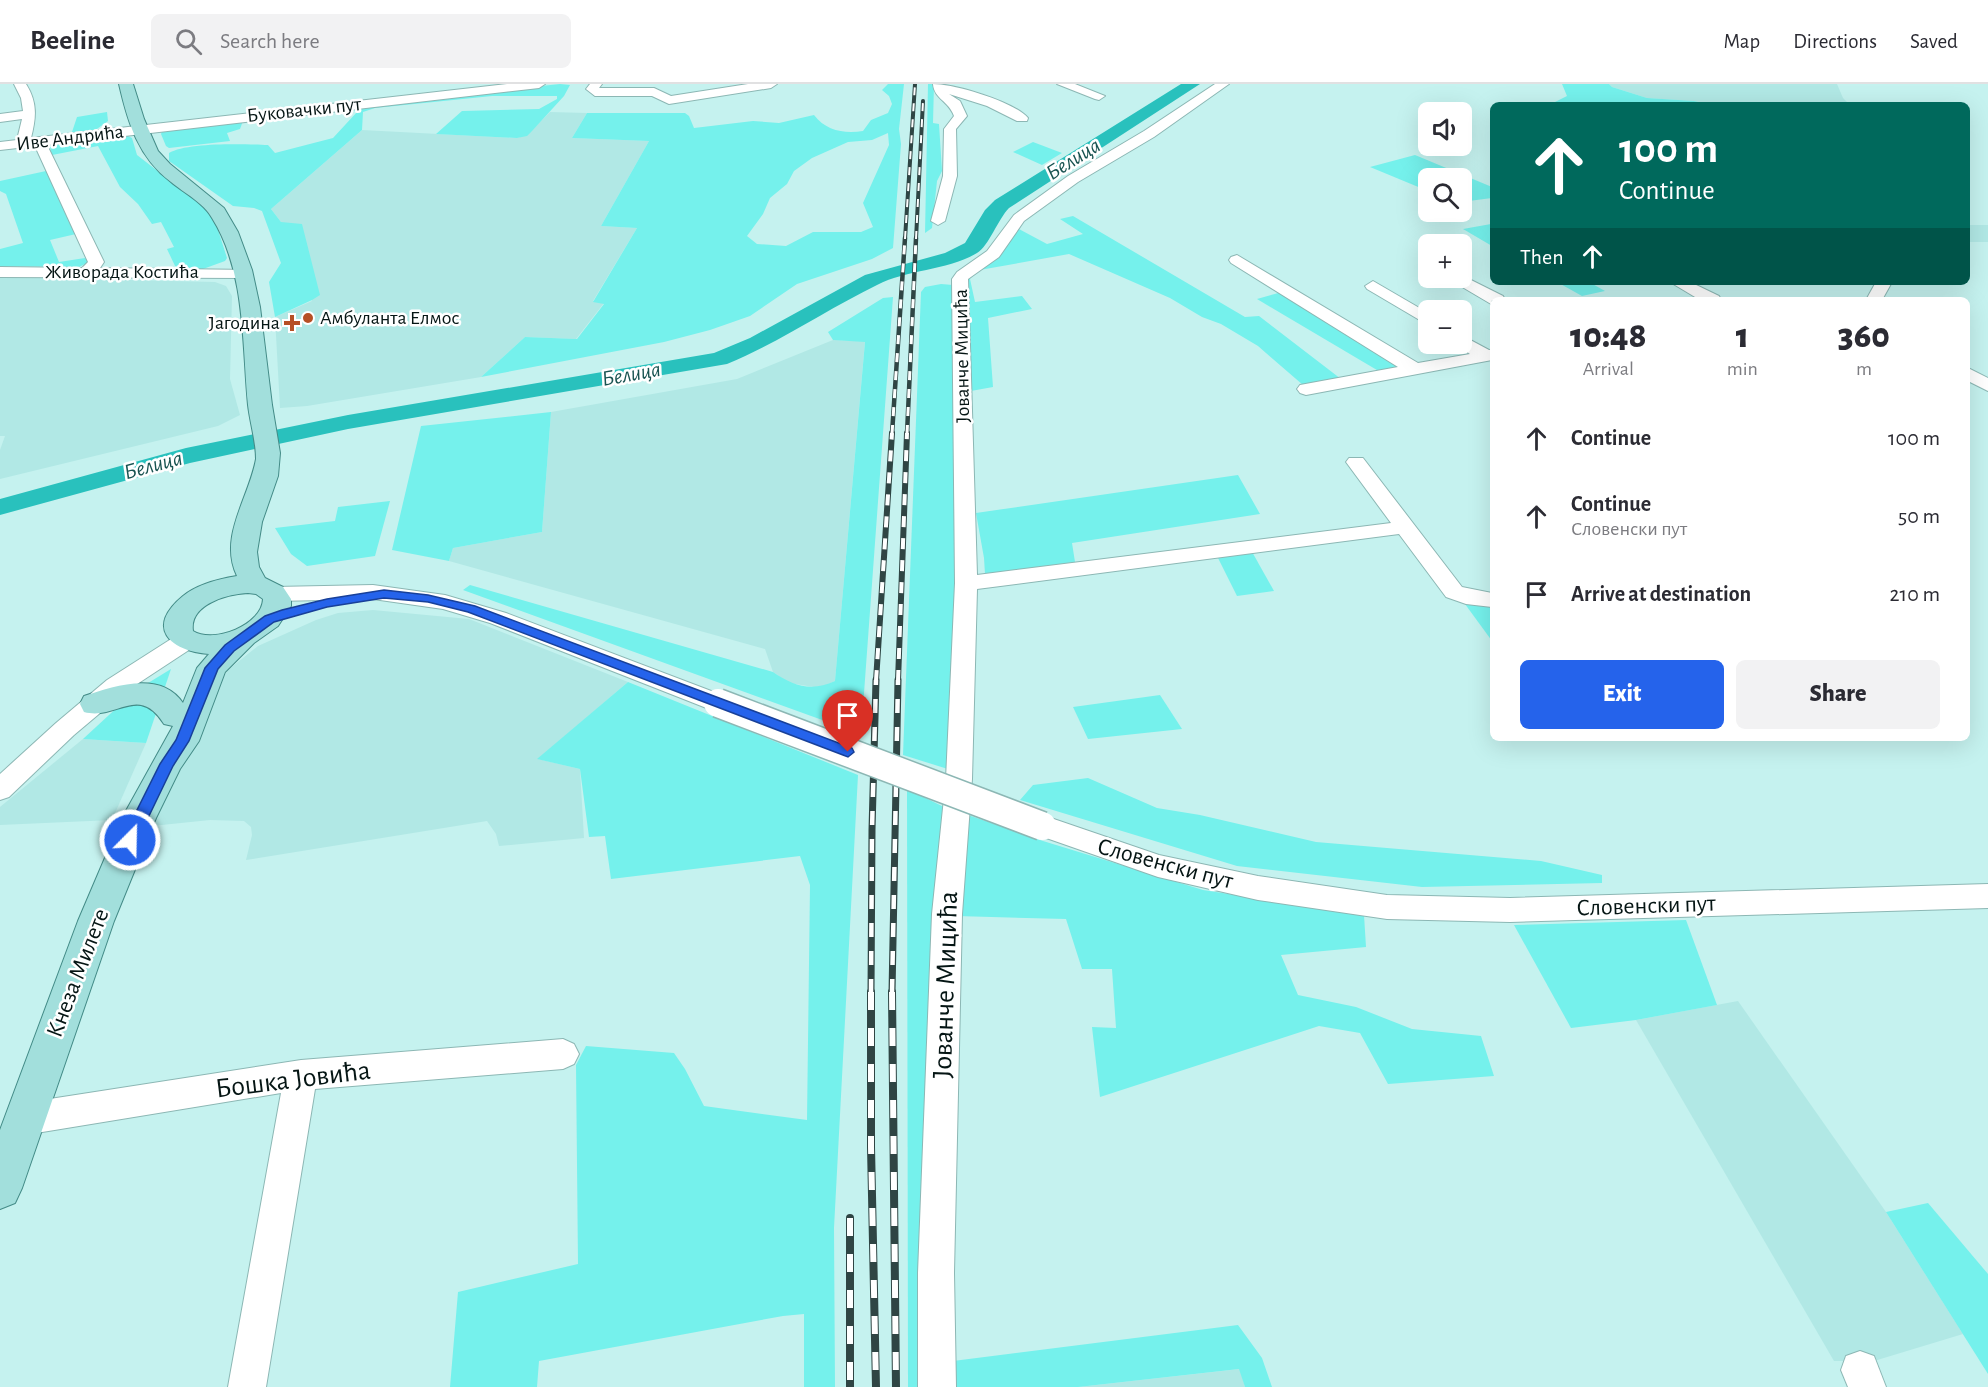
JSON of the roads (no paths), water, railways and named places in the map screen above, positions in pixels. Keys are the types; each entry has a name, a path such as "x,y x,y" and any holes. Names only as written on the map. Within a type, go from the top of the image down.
{"main road":[{"path":"126,84 151,154 220,213 244,273 268,453 256,508 204,595"},
{"path":"243,533 243,560 266,599"},
{"path":"225,587 266,599 244,636 212,644 186,637 178,620 184,611 204,595 225,587"},
{"name":"Кнеза Милете","path":"0,1188 96,921 139,818 167,764 183,741 212,668 244,636"},
{"name":"Кнеза Милете","path":"167,764 164,759 165,749 191,668 186,637"},
{"path":"95,704 125,694 150,694 167,702 175,716"}],"street":[{"name":"Буковачки пут","path":"141,129 539,84"},
{"path":"596,84 592,89 595,92 654,92 669,100 771,84"},
{"path":"1063,84 1099,96"},
{"name":"Јованче Мицића","path":"937,1387 936,1273 947,914 959,779 966,583 960,279 993,254 1019,218 1073,179 1149,134 1223,84"},
{"path":"939,86 975,96 1010,110 1022,118"},
{"path":"938,221 950,176 950,129 962,116 956,104 945,98 939,86"},
{"path":"18,87 31,114 23,143"},
{"path":"0,118 31,114"},
{"name":"Иве Андрића","path":"0,146 141,129"},
{"path":"39,141 96,262 86,272"},
{"path":"1237,260 1416,370"},
{"name":"Живорада Костића","path":"0,272 244,273"},
{"path":"1684,285 1707,297"},
{"path":"1373,286 1418,314"},
{"path":"1472,287 1491,297"},
{"path":"1472,346 1490,355"},
{"path":"1306,389 1490,355"},
{"path":"1970,375 1988,386"},
{"path":"1356,462 1454,592 1466,597 1490,600"},
{"path":"966,583 1406,527"},
{"name":"Словенски пут","path":"266,599 313,606 384,594 428,598 471,608 1042,826 1158,866 1258,888 1387,907 1510,910 1988,896"},
{"path":"0,790 95,704 127,678 186,637"},
{"path":"65,729 92,696 122,666 186,637"},
{"name":"Бошка Јовића","path":"24,1119 301,1075 564,1054"},
{"path":"248,1387 301,1075"}],"waterway":[{"name":"Белица","path":"0,507 186,456 348,422 719,359 758,343 872,279 952,257 973,247 992,214 1002,204 1192,84"}],"railway":[{"path":"905,239 915,84"},
{"path":"916,239 923,101"},
{"path":"892,434 905,238"},
{"path":"907,434 916,238"},
{"path":"876,681 892,433"},
{"path":"898,681 907,433"},
{"path":"871,993 876,680"},
{"path":"892,993 898,680"},
{"path":"871,993 871,1147 876,1387"},
{"path":"892,993 896,1387"},
{"path":"850,1218 850,1387"}],"place":[{"name":"Амбуланта Елмос","path":"308,318"},
{"name":"Јагодина","path":"292,323"}]}
